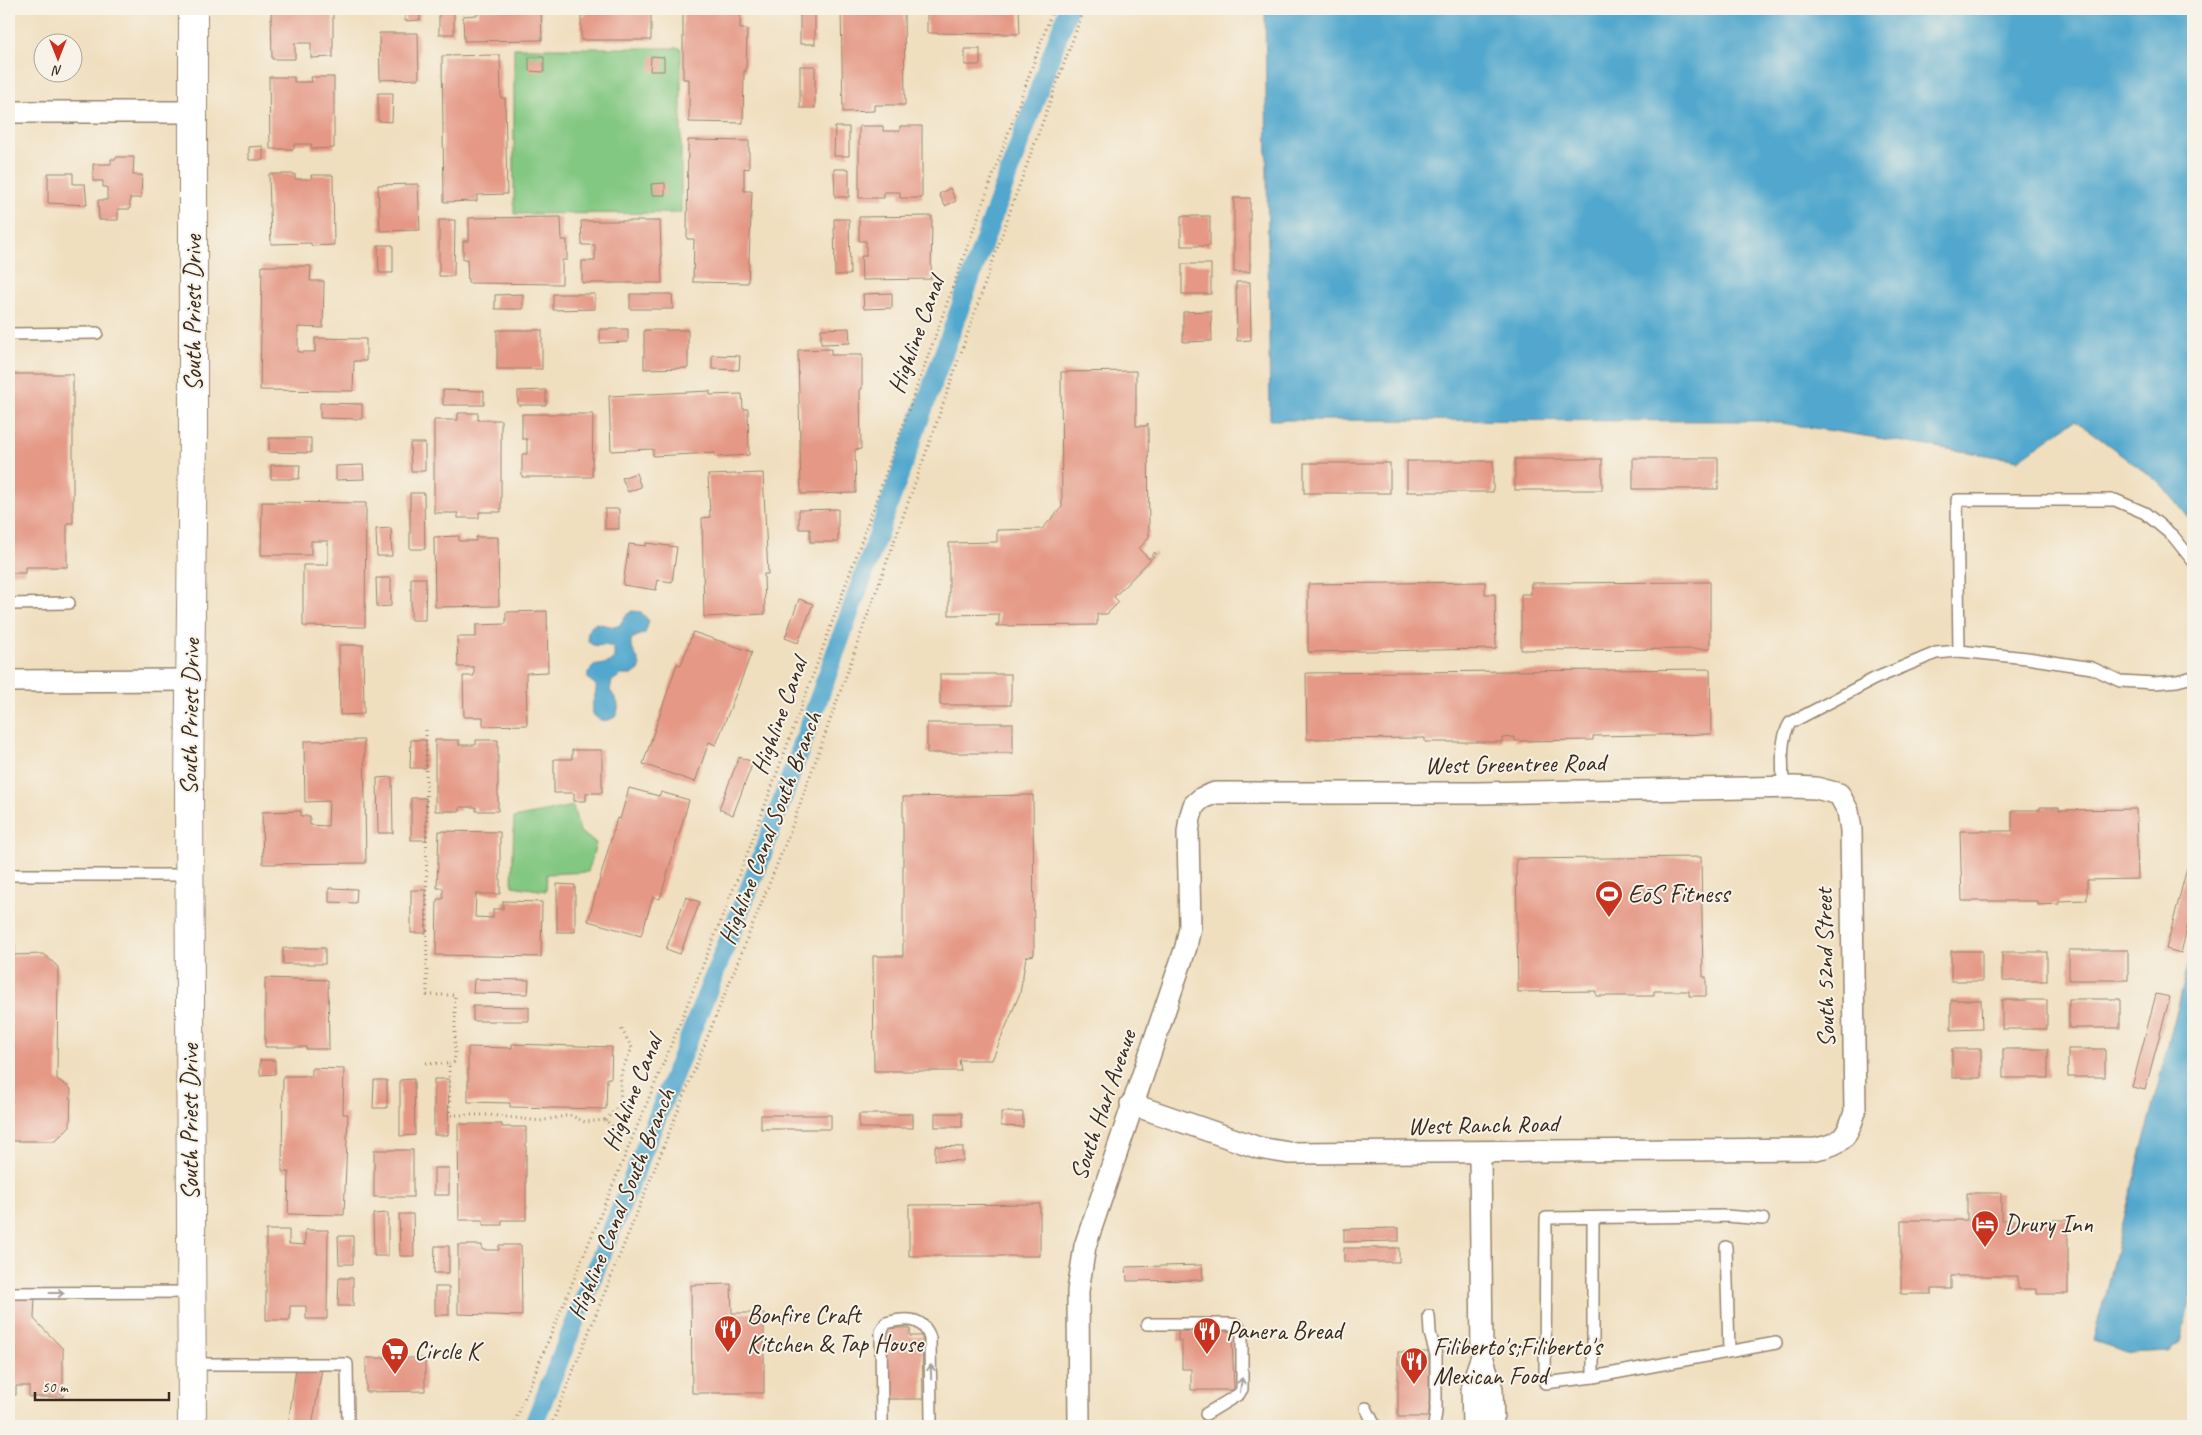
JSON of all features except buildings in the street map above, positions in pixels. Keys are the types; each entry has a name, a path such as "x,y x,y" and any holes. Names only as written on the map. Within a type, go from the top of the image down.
{"main road":[{"name":"South Priest Drive","path":"192,1426 189,874 193,432 193,9"}],"street":[{"path":"9,112 193,112"},
{"path":"9,681 190,680"},
{"name":"West Greentree Road","path":"1194,805 1202,798 1215,793 1476,793 1783,787 1816,788 1839,794"},
{"name":"South 52nd Street","path":"1839,794 1848,811 1851,830 1855,1112 1849,1131 1841,1140"},
{"name":"South Harl Avenue","path":"1079,1426 1078,1314 1081,1266 1085,1246 1131,1104 1186,947 1190,927 1188,833 1194,805"},
{"name":"West Ranch Road","path":"1131,1104 1259,1148 1289,1153 1816,1149 1832,1146 1841,1140"},
{"path":"1480,1153 1482,1356 1492,1389 1492,1426"},
{"path":"1472,1426 1472,1385 1482,1356"}],"lane":[{"path":"9,334 97,332"},
{"path":"1959,650 1957,500 2115,500 2145,513 2173,536 2193,561"},
{"path":"9,604 69,603"},
{"path":"1783,787 1785,730 1790,723 1883,675 1936,653 1959,650 2092,668 2120,681 2154,683 2177,681 2193,677"},
{"path":"9,875 189,874"},
{"path":"1763,1219 1546,1218 1545,1383 1593,1377 1776,1343"},
{"path":"1593,1219 1593,1377"},
{"path":"1726,1247 1729,1351"},
{"path":"9,1293 191,1292"},
{"path":"1429,1316 1430,1333 1436,1355 1436,1412 1434,1426"},
{"path":"882,1422 881,1332 886,1323 899,1320 920,1322 927,1328 930,1338 931,1421"},
{"path":"1147,1324 1229,1324 1237,1325 1242,1331 1242,1388 1239,1394 1206,1414"},
{"path":"192,1364 347,1364 348,1426"},
{"path":"1366,1408 1375,1426"}],"path":[{"name":"Highline Canal","path":"513,1426 746,857 824,646 1053,9"},
{"name":"Highline Canal South Branch","path":"551,1426 790,832 1014,200 1084,9"},
{"path":"426,730 427,995 455,995 454,1062 449,1064 426,1063"},
{"path":"449,1064 450,1115 490,1115 540,1121 570,1115 585,1122 596,1123 605,1120 618,1107 622,1096 622,1074 632,1048 621,1028"},
{"path":"605,1120 620,1132 633,1136"}],"green space":[{"path":"514,48 681,48 681,213 514,214"},
{"path":"573,806 580,832 596,843 588,872 547,874 546,891 512,886 514,818"}],"water":[{"path":"1265,9 2193,9 2193,523 2161,484 2075,420 2018,460 1769,421 1270,420"},
{"path":"632,611 641,612 649,621 645,633 633,638 631,641 640,669 632,675 621,675 612,681 610,690 618,706 617,713 611,719 601,720 592,712 596,685 588,679 588,672 595,665 610,662 613,659 614,652 613,647 591,644 587,637 588,630 596,623 615,627 620,625 625,616"},
{"path":"2193,946 2193,1290 2180,1342 2168,1351 2130,1353 2093,1341"}],"waterway":[{"path":"533,1426 760,861 1068,9"}],"place":[{"name":"EōS Fitness","path":"1609,918"},
{"name":"Drury Inn","path":"1985,1248"},
{"name":"Bonfire Craft Kitchen & Tap House","path":"728,1353"},
{"name":"Panera Bread","path":"1207,1355"},
{"name":"Circle K","path":"395,1375"},
{"name":"Filiberto's;Filiberto's Mexican Food","path":"1414,1385"}]}
